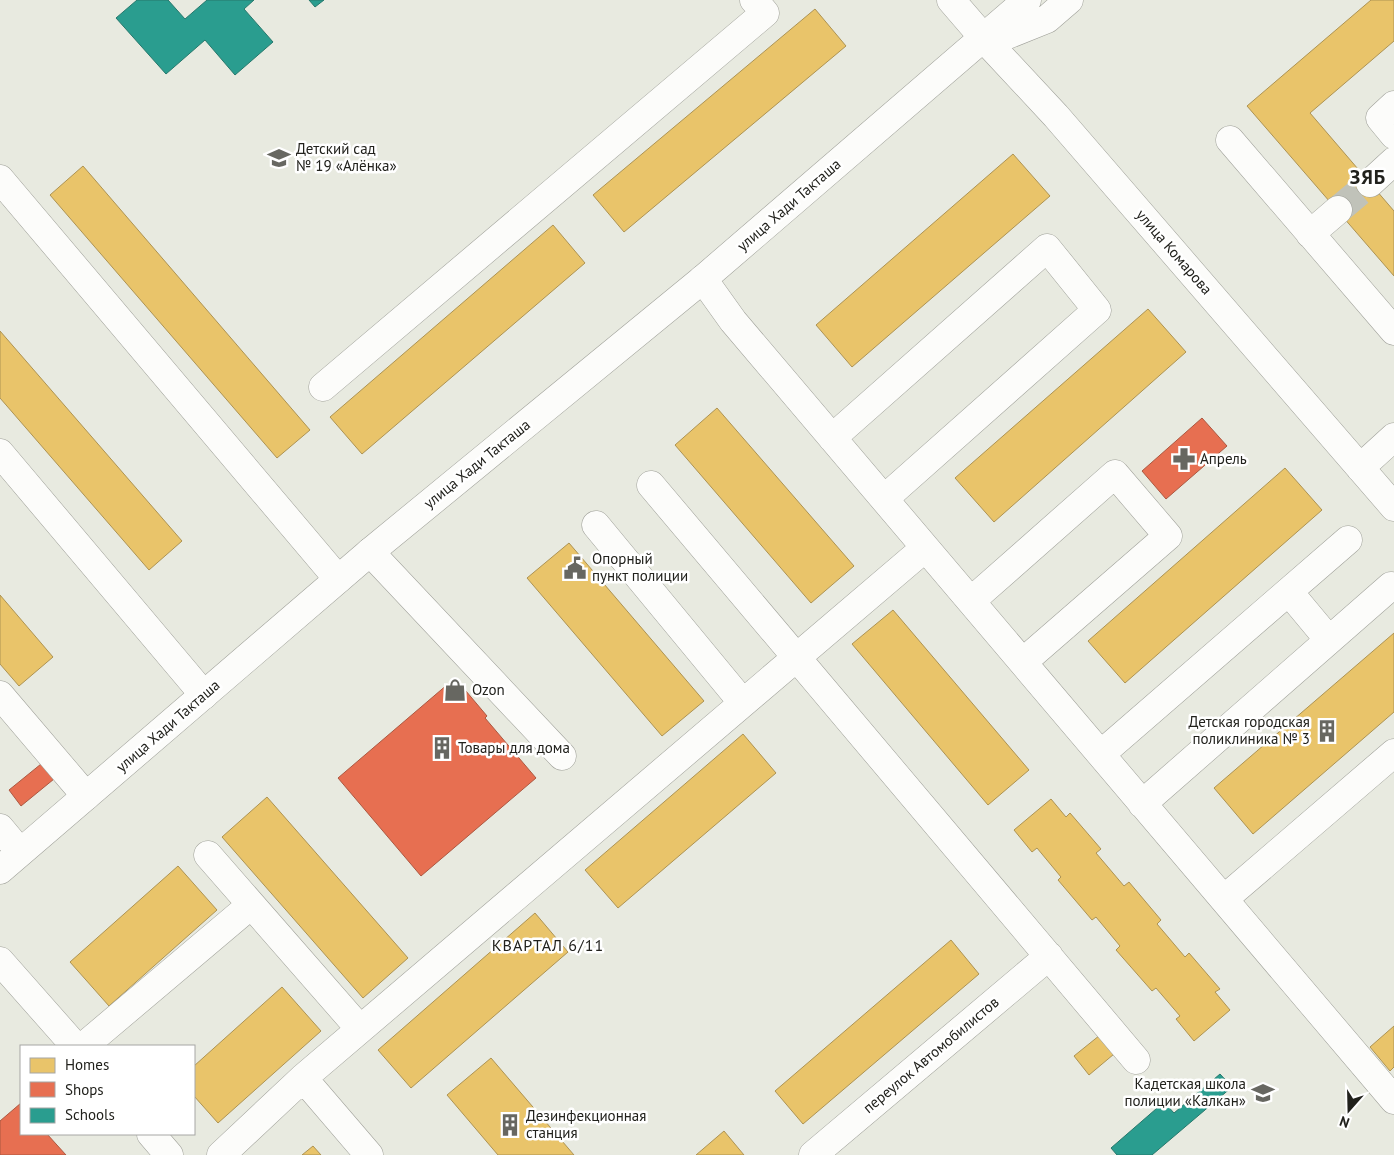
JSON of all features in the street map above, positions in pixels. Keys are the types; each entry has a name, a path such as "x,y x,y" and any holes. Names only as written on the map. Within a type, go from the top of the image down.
{"street":[{"path":"324,387 765,12 754,0"},
{"name":"улица Комарова","path":"952,0 1056,116 1394,507"},
{"name":"улица Хади Такташа","path":"0,870 338,579 703,279 956,61 986,40 1028,0"},
{"name":"улица Хади Такташа","path":"986,40 1047,19 1069,0"},
{"path":"1394,105 1380,118 1394,135"},
{"path":"1230,140 1394,332"},
{"path":"1370,183 1394,161"},
{"path":"0,179 338,579"},
{"path":"1310,234 1338,210"},
{"path":"832,438 1047,248 1097,310 884,499"},
{"path":"703,279 733,321 1142,804 1392,1094"},
{"path":"1360,468 1394,437"},
{"path":"0,453 204,696"},
{"path":"971,601 1115,474 1168,536 1023,662"},
{"path":"651,485 1136,1060"},
{"path":"596,526 743,703"},
{"path":"1101,754 1348,540"},
{"path":"221,1155 360,1029 925,548"},
{"path":"370,552 562,756"},
{"path":"1142,804 1391,586"},
{"path":"1289,592 1329,640"},
{"path":"0,695 86,796"},
{"path":"1224,899 1394,752"},
{"path":"0,828 20,852"},
{"path":"208,855 360,1029"},
{"path":"85,1045 251,905"},
{"name":"переулок Автомобилистов","path":"813,1155 1049,956"},
{"path":"0,961 74,1045"},
{"path":"304,1078 368,1155"}],"building: Homes":[{"path":"1371,0 1394,0 1394,41 1310,113 1394,211 1394,276 1247,106"},
{"path":"815,9 846,46 624,232 593,195"},
{"path":"1013,154 1050,196 852,367 816,325"},
{"path":"83,166 310,430 277,458 50,195"},
{"path":"553,225 585,263 362,454 330,417"},
{"path":"1148,309 1186,352 994,522 955,478"},
{"path":"0,331 182,541 149,570 0,398"},
{"path":"717,408 854,566 811,603 675,445"},
{"path":"1285,468 1322,510 1125,683 1088,641"},
{"path":"569,543 704,701 662,736 527,578"},
{"path":"0,595 53,657 19,686 0,664"},
{"path":"893,610 1029,770 988,805 852,644"},
{"name":"Детская городская поликлиника № 3","path":"1394,633 1394,712 1253,834 1214,788"},
{"path":"743,734 776,773 618,908 585,870"},
{"path":"267,797 408,958 363,998 222,837"},
{"path":"1051,799 1066,817 1070,813 1101,849 1096,853 1124,886 1129,882 1161,920 1157,924 1185,957 1189,953 1220,989 1215,992 1230,1010 1194,1041 1176,1019 1180,1016 1156,988 1152,991 1116,950 1120,946 1096,917 1092,920 1058,880 1061,877 1037,848 1032,852 1014,830"},
{"path":"178,866 217,910 109,1006 70,962"},
{"path":"535,913 568,952 411,1088 378,1050"},
{"path":"951,940 979,974 803,1124 775,1091"},
{"path":"282,987 321,1031 218,1123 195,1097 195,1065"},
{"path":"1394,1026 1394,1067 1390,1071 1370,1047"},
{"path":"1105,1031 1120,1049 1089,1075 1074,1056"},
{"name":"Дезинфекционная станция","path":"491,1058 574,1155 498,1155 447,1095"},
{"path":"724,1131 744,1155 696,1155"},
{"path":"313,1146 321,1155 302,1155"}],"building: Shops":[{"name":"Апрель","path":"1202,418 1227,446 1166,499 1142,471"},
{"name":"Товары для дома","path":"455,678 487,716 485,718 536,778 421,876 338,778"},
{"path":"41,764 54,779 21,806 9,790"},
{"path":"20,1104 20,1135 48,1135 66,1155 0,1155 0,1121"}],"building: Schools":[{"path":"137,0 168,0 185,19 207,0 254,0 244,9 273,42 235,75 205,40 166,74 116,18"},
{"path":"309,0 324,0 315,7"},
{"path":"1220,1074 1232,1087 1152,1155 1117,1155 1111,1148 1164,1102 1174,1113"}],"tunnel":[{"path":"1338,210 1370,183"}],"place":[{"name":"Детский сад № 19 «Алёнка»","path":"279,158"},
{"name":"Апрель","path":"1184,459"},
{"name":"Опорный пункт полиции","path":"575,568"},
{"name":"Ozon","path":"455,690"},
{"name":"Детская городская поликлиника № 3","path":"1327,731"},
{"name":"Товары для дома","path":"442,748"},
{"name":"Кадетская школа полиции «Калкан»","path":"1263,1093"},
{"name":"Дезинфекционная станция","path":"510,1125"}],"district":[{"name":"ЗЯБ","path":"1368,177"},
{"name":"КВАРТАЛ 6/11","path":"548,945"}]}
